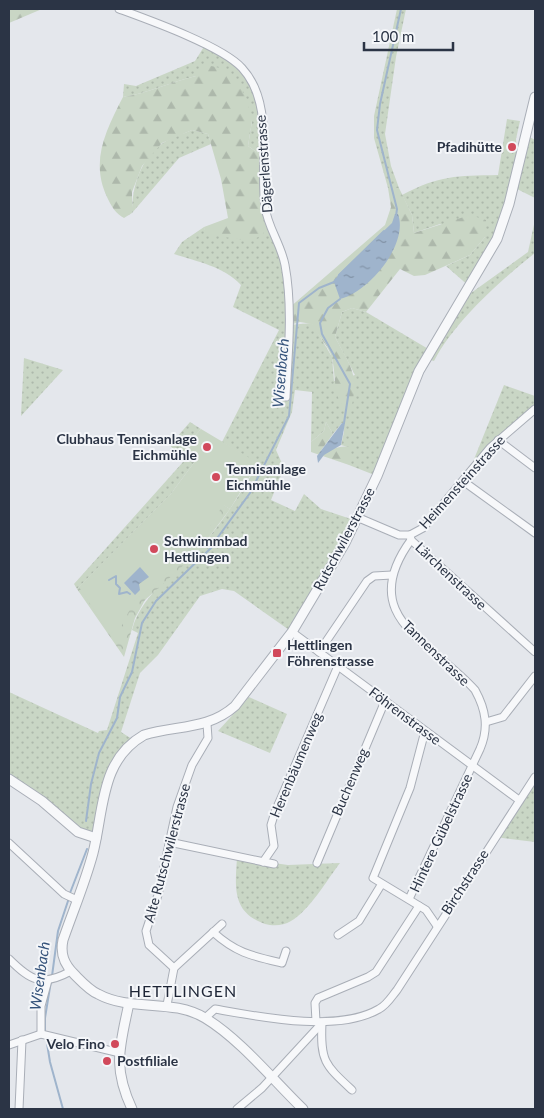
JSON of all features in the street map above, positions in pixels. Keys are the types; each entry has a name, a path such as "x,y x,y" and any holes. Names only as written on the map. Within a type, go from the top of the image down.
{"street":[{"name":"Dägerlenstrasse","path":"119,9 223,53 242,68 254,87 262,124 265,208 285,266 289,308 286,397"},
{"name":"Rutschwilerstrasse","path":"71,971 64,960 61,949 72,898 96,838 108,777 118,757 135,741 154,732 207,724 226,715 292,632 358,518 419,371 497,239 509,204 535,98"},
{"name":"Heimensteinstrasse","path":"411,538 423,528 498,440 535,410"},
{"path":"498,440 535,468"},
{"path":"463,481 535,533"},
{"name":"Lärchenstrasse","path":"358,518 411,538 535,652"},
{"name":"Tannenstrasse","path":"411,538 400,555 392,575 392,591 396,613 408,630 475,690 480,699 486,722 483,742 472,766"},
{"path":"319,652 367,581 374,576 392,575"},
{"name":"Föhrenstrasse","path":"292,632 519,800"},
{"name":"Herenbäumenweg","path":"263,862 274,846 271,825 275,812 338,666"},
{"path":"486,722 503,717 535,676"},
{"name":"Buchenweg","path":"317,864 385,701"},
{"name":"Alte Rutschwilerstrasse","path":"174,968 149,945 145,936 158,895 183,786 208,738 207,724"},
{"path":"425,731 410,788 373,878 381,885 410,899 426,910 437,926"},
{"name":"Hintere Gübelstrasse","path":"410,899 472,766"},
{"name":"Birchstrasse","path":"205,1018 215,1009 275,1020 319,1022 359,1016 375,1011 388,1002 535,777"},
{"path":"9,779 42,801 78,832 96,838"},
{"path":"169,842 274,864"},
{"path":"9,843 72,898"},
{"path":"338,935 359,921 381,885"},
{"path":"352,1090 336,1075 321,1053 319,1022 315,1004 318,998 376,972 419,906"},
{"path":"167,1006 174,968 222,924"},
{"path":"213,932 228,946 246,955 282,963 286,951"},
{"path":"9,959 30,978 38,981 50,979 71,971 97,994 129,1003 167,1006 193,1012 205,1018 228,1034 303,1109"},
{"path":"44,1035 41,1006 50,979"},
{"path":"129,1003 120,1053 119,1072 129,1109"},
{"path":"237,1109 262,1088 319,1022"},
{"path":"9,1045 44,1035 120,1053"},
{"path":"19,1109 22,1040"}],"green space":[{"path":"9,9 42,9 9,23"},
{"path":"397,9 406,9 396,57 385,134 391,166 399,188 388,188 374,138 374,116"},
{"path":"205,45 242,68 259,102 264,157 248,146 252,121 196,76 123,97 124,84 136,86 195,61"},
{"path":"203,64 228,70 237,80 247,100 252,121 248,146 264,157 269,225 262,235 251,241 205,234 204,227 228,218 221,179 208,134 192,130 162,143 142,166 132,192 132,213 124,218 112,207 102,184 100,158 102,146 111,121 123,97 196,76"},
{"path":"507,119 520,121 516,139 517,152 526,135 535,140 535,198 513,187 509,204 470,287 446,266 470,255 485,237 440,224 414,233 412,215 402,195 438,180 498,175"},
{"path":"192,130 208,134 211,144 179,158 132,213 136,184 148,157 166,141"},
{"path":"388,188 399,188 412,215 414,233 470,215 486,220 485,237 470,255 425,275 414,276 400,269 366,312 352,308 342,312 335,337 353,373 354,390 350,413 337,395 332,358 328,349 312,324 300,322 289,325 289,308 385,225 391,207"},
{"path":"535,220 535,253 479,303 454,331 434,361 426,359 377,476 349,465 348,447 341,445 344,432 342,423 333,434 326,422 324,431 311,442 312,392 295,390 292,412 276,450 284,468 271,500 295,511 304,494 321,509 357,521 292,632 234,591 222,589 200,596 158,655 140,673 121,732 135,741 118,757 96,838 88,836 9,779 9,692 98,733 99,731 107,730 138,633 132,630 137,616 155,591 199,549 216,528 258,464 222,442 279,330 233,307 241,285 226,273 210,265 174,254 182,242 204,227 206,234 269,225 280,249 289,325 312,323 332,357 334,381 355,375 335,337 342,312 352,308 366,312 430,350 466,293 471,293 528,252"},
{"path":"24,358 63,370 21,416 21,415"},
{"path":"504,385 535,396 535,409 498,440 468,474"},
{"path":"190,422 201,429 184,448 196,460 170,495 77,589 74,584 183,462 170,445"},
{"path":"326,422 333,434 320,452 349,447 349,465 311,452 311,442 324,431"},
{"name":"Schwimmbad Hettlingen","path":"201,429 258,463 230,509 223,505 205,535 178,564 134,601 119,631 114,631 110,634 79,587 170,495 196,460 184,448"},
{"name":"Schwimmbad Hettlingen","path":"202,491 230,509 186,563 145,600 135,618 124,657 77,589 170,495"},
{"path":"249,697 287,714 270,753 218,731"},
{"path":"535,777 535,842 495,837"},
{"path":"237,858 288,865 340,863 317,895 298,916 288,923 275,925 265,924 254,919 241,906 236,889"}],"water":[{"path":"395,214 398,214 400,226 398,239 384,265 363,287 351,295 340,299 334,282 338,275 392,223"},
{"path":"342,423 345,423 341,445 324,455 318,463 317,456"},
{"path":"140,567 149,577 139,584 140,590 135,595 124,583"}],"waterway":[{"name":"Wisenbach","path":"396,216 397,209 377,130 380,104 401,9"},
{"name":"Wisenbach","path":"339,275 384,231"},
{"name":"Wisenbach","path":"86,821 91,784 99,753 117,718 120,697 132,672 142,623 156,601 213,546 250,493 289,416 299,303 319,288 334,282 336,279"},
{"path":"340,299 328,308 320,323 322,334 350,384 344,423"},
{"path":"109,580 116,576 116,584 120,588 119,594 127,592 130,594"},
{"name":"Wisenbach","path":"70,893 87,849"},
{"name":"Wisenbach","path":"52,976 58,931 69,898"},
{"name":"Wisenbach","path":"45,1033 45,1018 51,981"},
{"name":"Wisenbach","path":"46,1037 50,1062 63,1109"}],"place":[{"name":"Pfadihütte","path":"512,147"},
{"name":"Clubhaus Tennisanlage Eichmühle","path":"207,447"},
{"name":"Tennisanlage Eichmühle","path":"216,477"},
{"name":"Schwimmbad Hettlingen","path":"154,549"},
{"name":"Hettlingen Föhrenstrasse","path":"277,653"},
{"name":"Velo Fino","path":"115,1044"},
{"name":"Postfiliale","path":"107,1061"}],"district":[{"name":"HETTLINGEN","path":"183,991"}]}
